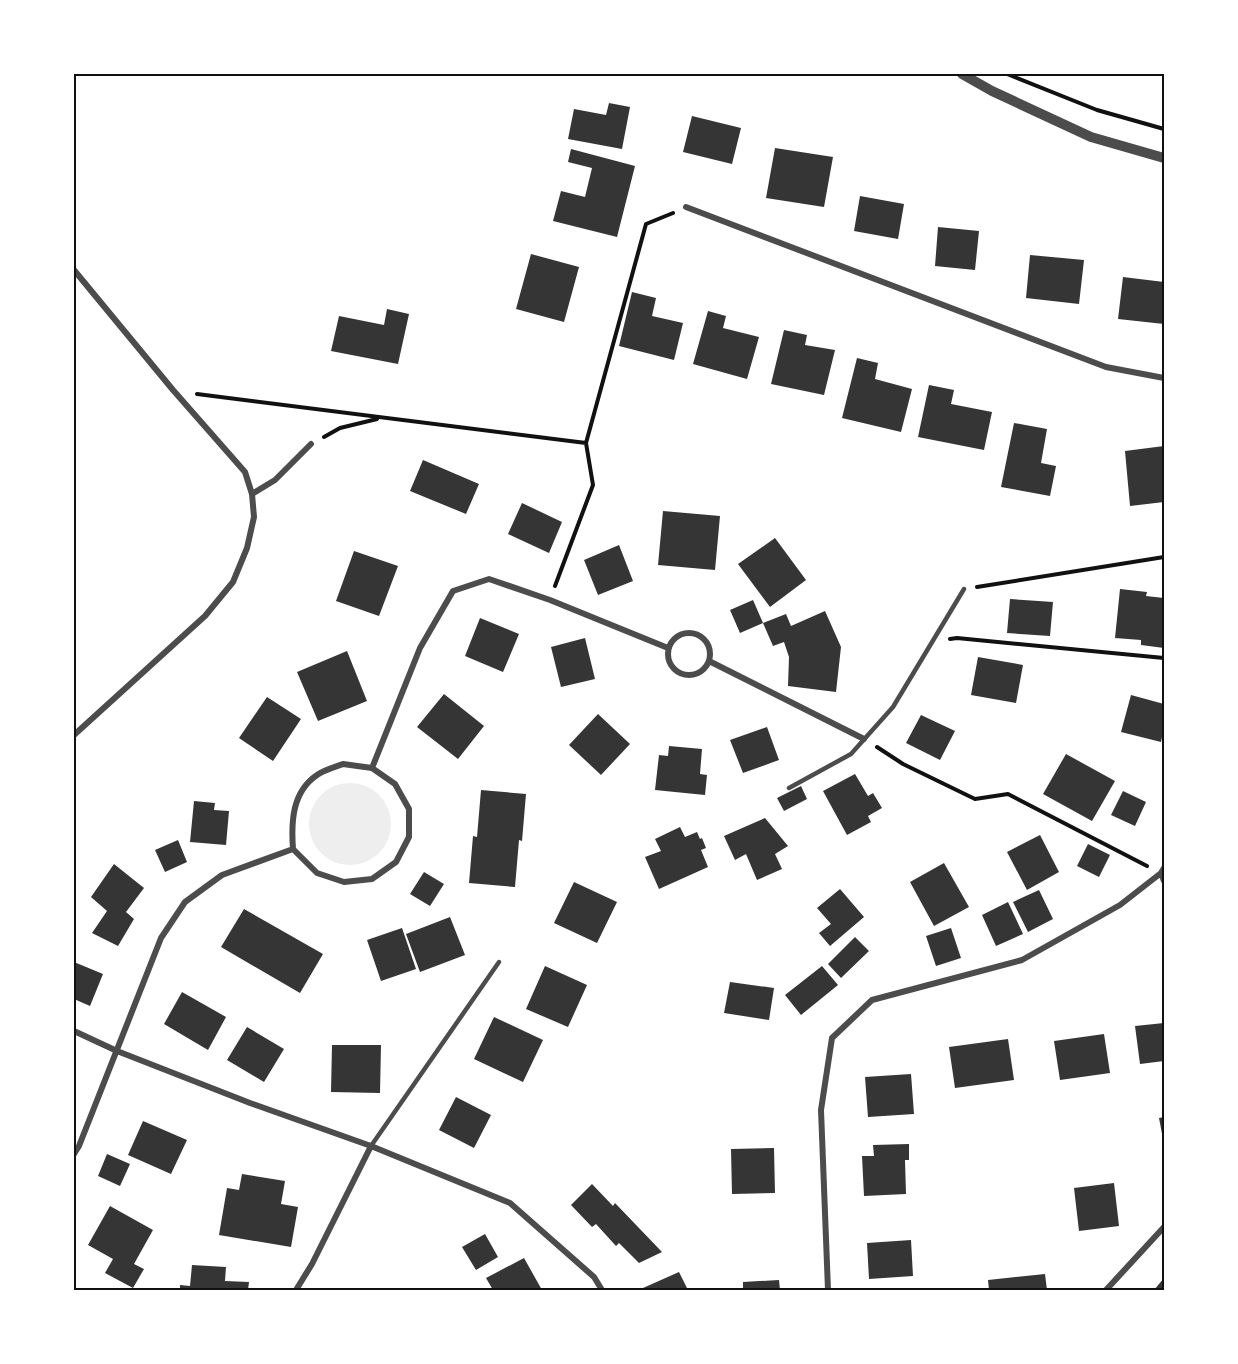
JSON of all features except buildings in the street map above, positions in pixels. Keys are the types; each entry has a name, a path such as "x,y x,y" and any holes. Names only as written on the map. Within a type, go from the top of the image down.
{"street":[{"path":"962,74 1091,137 1164,158"},
{"path":"686,207 1107,367 1164,378"},
{"path":"74,270 173,390 245,472 252,494 254,517 247,548 233,582 205,616 74,735"},
{"path":"252,494 275,480 311,444"},
{"path":"372,768 420,648 453,591 489,579 550,600 669,648"},
{"path":"692,633 699,636 708,646 709,661 706,667 695,674 682,674 672,667 667,654 669,648 677,636 692,633"},
{"path":"709,661 864,739"},
{"path":"344,764 372,768 395,784 409,809 409,837 396,862 372,879 344,882 317,873 293,849 291,824 298,796 317,775 344,764"},
{"path":"74,1154 161,938 185,902 222,875 293,849"},
{"path":"1163,870 1164,881"},
{"path":"828,1290 821,1110 832,1038 872,1000 1022,960 1120,905 1163,870"},
{"path":"74,1031 117,1051 250,1103 371,1146 510,1203 594,1277 602,1290"},
{"path":"297,1290 371,1146"},
{"path":"1106,1290 1164,1227"}],"lane":[{"path":"789,788 851,754 892,707 964,589"},
{"path":"371,1146 499,962"}],"path":[{"path":"1007,74 1096,110 1164,129"},
{"path":"550,600 593,485 586,443 645,224 686,207"},
{"path":"173,390 586,443"},
{"path":"311,444 340,428 381,417"},
{"path":"964,589 1164,557"},
{"path":"931,643 957,638 1164,658"},
{"path":"864,739 903,764 975,799 1008,794 1163,870"}],"shaded area":[{"path":"350,783 366,787 379,795 387,808 391,824 387,840 379,853 366,861 350,865 334,861 321,853 313,840 309,824 313,808 321,795 334,787"}]}
